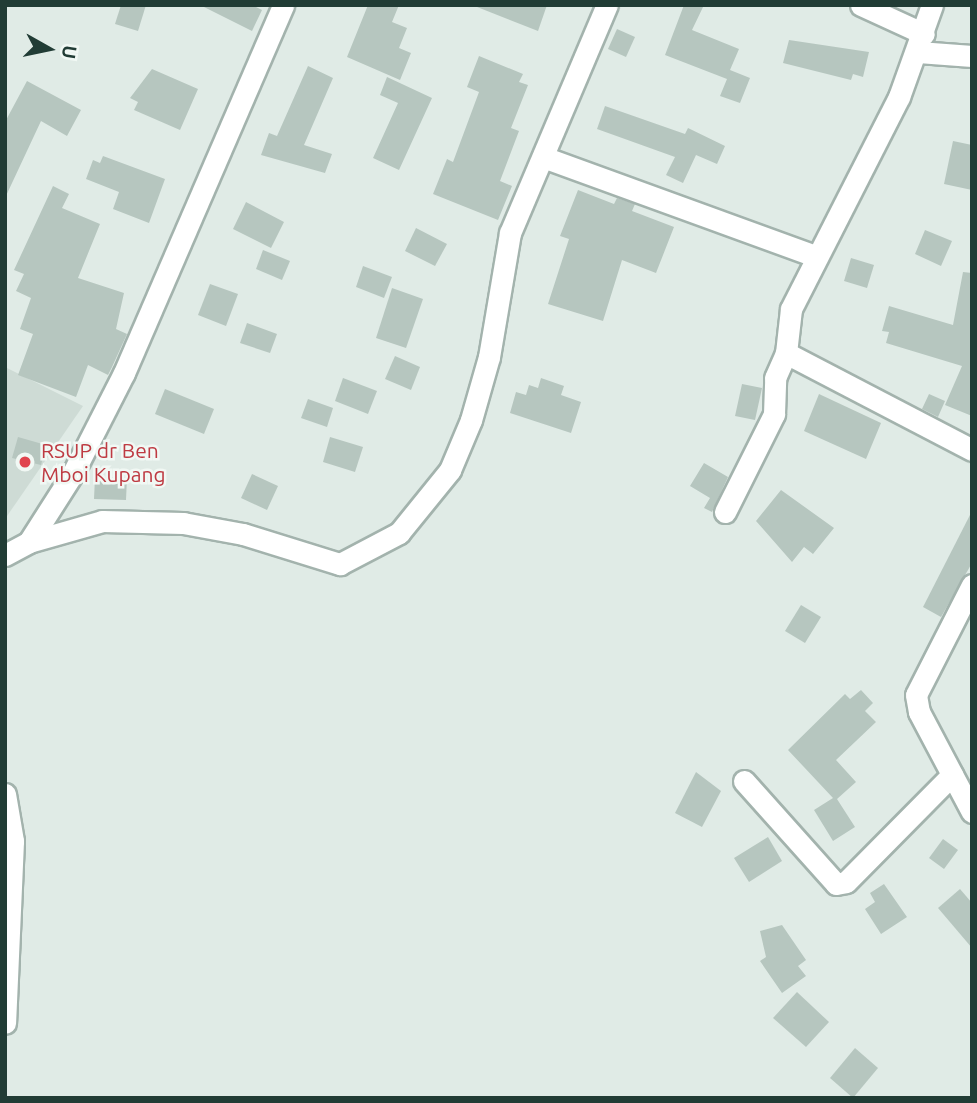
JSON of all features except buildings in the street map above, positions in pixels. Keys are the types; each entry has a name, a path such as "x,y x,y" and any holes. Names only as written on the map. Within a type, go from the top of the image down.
{"street":[{"path":"29,542 73,473 124,373 283,5"},
{"path":"5,555 29,542 102,521 183,523 243,534 340,564 399,533 450,470 471,420 489,357 510,233 607,5"},
{"path":"861,5 921,43 972,56"},
{"path":"725,512 766,439 774,414 775,378 786,353 791,309 921,43 932,5"},
{"path":"543,158 815,256"},
{"path":"786,353 972,450"},
{"path":"972,585 916,695 919,712 972,812"},
{"path":"744,781 836,884 846,882 952,775"},
{"path":"5,794 13,841 5,1023"}],"shaded area":[{"name":"RSUP dr Ben Mboi Kupang","path":"5,367 83,406 5,519"}],"place":[{"name":"RSUP dr Ben Mboi Kupang","path":"25,462"}]}
